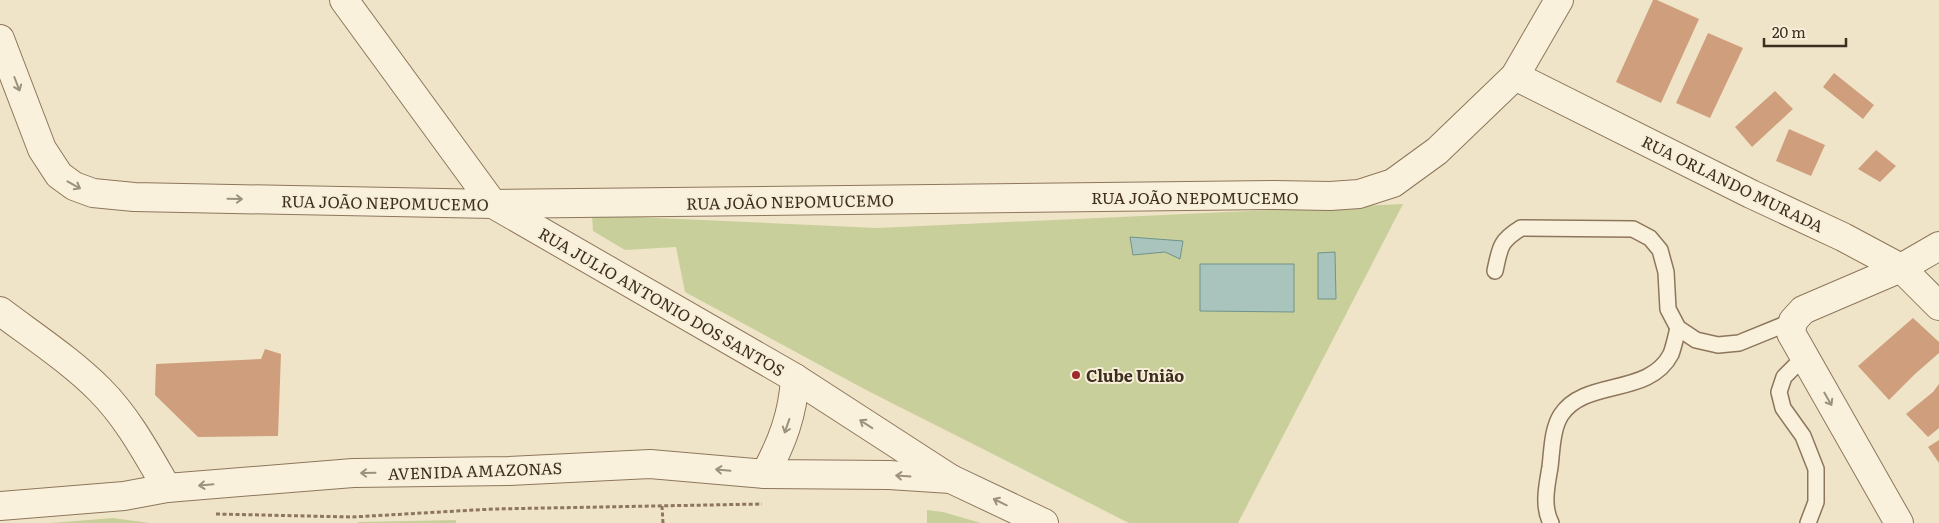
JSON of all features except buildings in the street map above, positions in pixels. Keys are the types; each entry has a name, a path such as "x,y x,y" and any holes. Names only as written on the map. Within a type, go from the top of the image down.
{"street":[{"path":"344,0 493,204"},
{"name":"RUA JOÃO NEPOMUCEMO","path":"0,39 42,149 59,175 74,186 93,193 134,197 493,204 1274,195 1330,196 1358,194 1393,182 1437,151 1515,76 1559,0"},
{"name":"RUA ORLANDO MURADA","path":"1515,76 1751,194 1843,237 1901,268 1939,306"},
{"name":"RUA JULIO ANTONIO DOS SANTOS","path":"493,204 795,378 793,405 786,431 765,474"},
{"path":"1899,523 1791,333 1793,321 1803,310 1901,268 1939,246"},
{"path":"0,310 100,390 135,435 167,488"},
{"name":"AVENIDA AMAZONAS","path":"795,378 952,479 1044,523"},
{"name":"AVENIDA AMAZONAS","path":"0,506 124,496 167,488 353,473 509,471 650,464 765,474 889,475 952,479"}],"lane":[{"path":"1495,271 1499,250 1507,237 1521,228 1633,229 1650,238 1660,250 1666,272 1668,309 1678,328 1696,340 1718,345 1739,343 1793,321"},
{"path":"1551,523 1546,514 1547,490 1555,432 1560,416 1571,403 1599,392 1635,382 1655,373 1670,354 1678,328"},
{"path":"1804,357 1784,377 1780,392 1783,408 1803,436 1816,468 1816,502 1808,523"}],"path":[{"path":"214,514 352,517 492,509 766,503"},
{"path":"662,506 663,523"}],"green space":[{"name":"Clube União","path":"1403,204 1238,523 1129,523 866,390 685,292 676,247 625,250 593,231 592,215 877,228"},
{"path":"927,510 943,512 981,523 927,523"},
{"path":"113,518 150,523 50,523"},
{"path":"456,520 456,523 358,523 358,522"}],"water":[{"path":"1130,237 1183,241 1180,259 1165,252 1133,255"},
{"path":"1335,252 1336,299 1318,299 1318,253"},
{"path":"1200,264 1294,264 1294,312 1200,311"}],"place":[{"name":"Clube União","path":"1076,375"}]}
